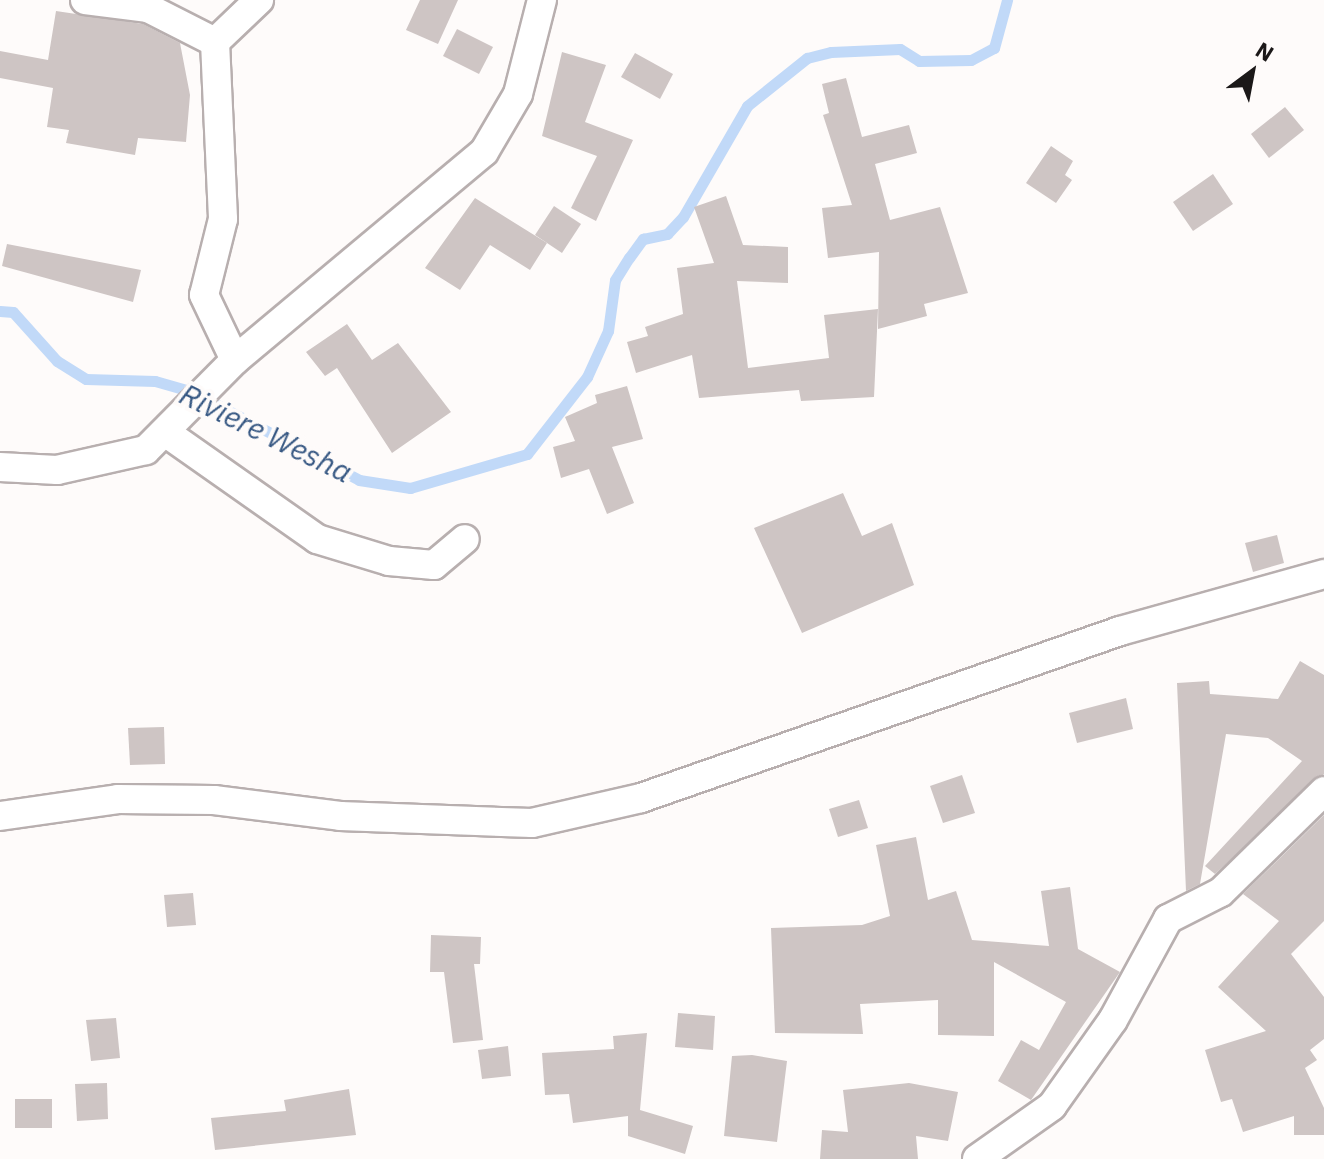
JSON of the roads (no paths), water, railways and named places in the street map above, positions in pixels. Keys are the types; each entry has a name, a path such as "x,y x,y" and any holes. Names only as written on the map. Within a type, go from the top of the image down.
{"street":[{"path":"85,0 148,8 215,42"},
{"path":"235,360 204,295 223,219 215,42 259,0"},
{"path":"0,467 111,463 146,450 235,360 484,152 518,94 542,0"},
{"path":"172,426 317,539 389,561 434,565 465,539"},
{"path":"0,816 118,799 200,800 340,816 532,823 641,798 1120,631 1324,574"},
{"path":"977,1159 1052,1106 1113,1020 1168,919 1221,892 1324,791"}],"waterway":[{"name":"Riviere Wesha","path":"0,311 13,312 57,361 86,379 155,381 193,392 359,480 410,488 527,454 587,377 608,331 615,280 643,239 667,234 683,217 747,106 807,58 831,52 900,49 919,61 971,60 994,48 1007,0"}]}
